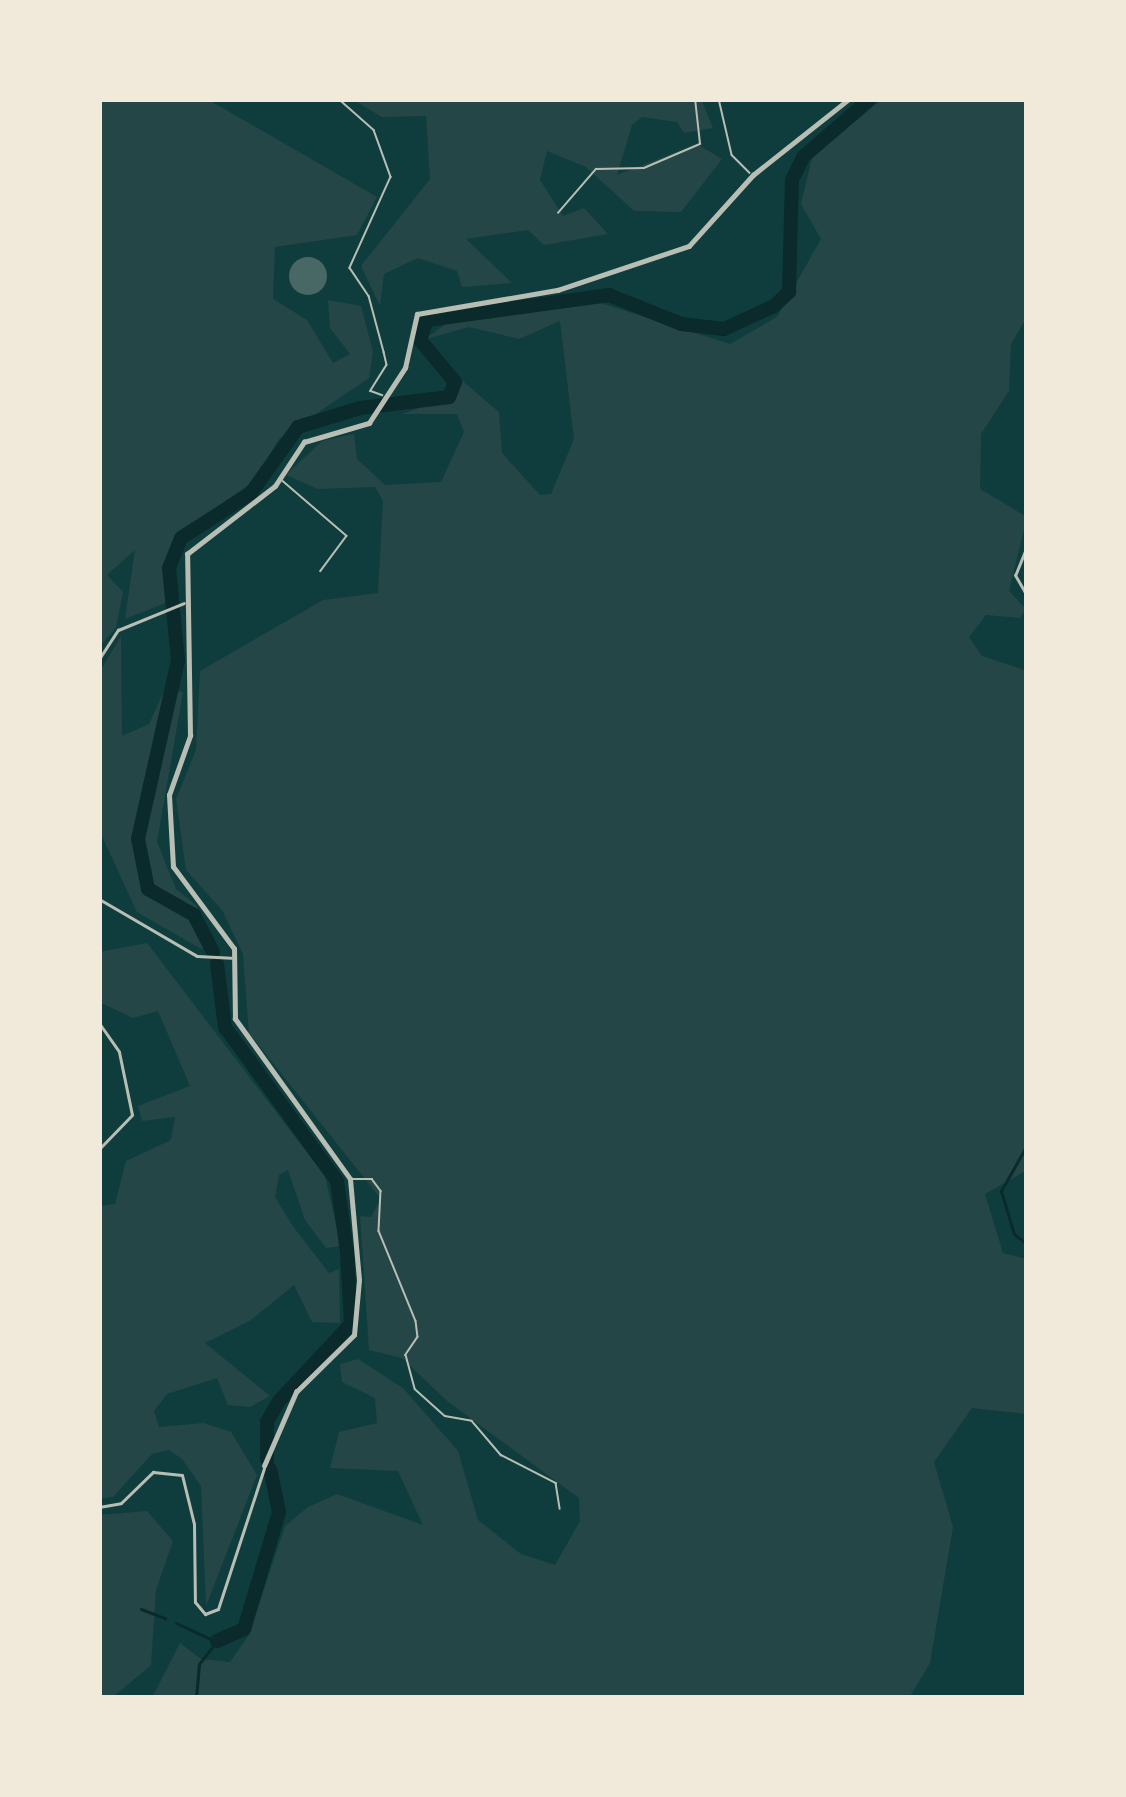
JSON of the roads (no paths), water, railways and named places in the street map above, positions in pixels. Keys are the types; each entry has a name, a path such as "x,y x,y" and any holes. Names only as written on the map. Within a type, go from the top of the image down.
{"street":[{"path":"99,1508 121,1503 153,1472 182,1475 194,1524 194,1602 205,1614 218,1610 264,1466 296,1392 360,1321 350,1179 235,1019 234,958 216,916 181,883 169,850 169,795 190,736 183,603 187,554 280,478 304,442 369,423 405,368 417,314 558,290 689,246 753,175 849,99"},
{"path":"1027,341 1027,390"},
{"path":"1027,546 1015,575 1027,596"},
{"path":"99,659 118,630 166,606 183,603"},
{"path":"99,899 196,956 234,958"},
{"path":"99,1023 119,1052 132,1115 99,1148"}],"lane":[{"path":"339,99 374,130 391,177 350,268 369,296 387,365 371,391 384,398"},
{"path":"558,213 596,169 644,168 700,144 695,99"},
{"path":"710,99 732,154 753,175"},
{"path":"715,108 719,99"},
{"path":"280,478 347,536 321,571"},
{"path":"350,1179 372,1179 380,1191 379,1231 416,1321 418,1337 406,1354 415,1389 445,1416 472,1421 500,1455 556,1483 560,1509"}],"waterway":[{"path":"213,952 194,915 148,889 138,839 178,660 169,568 181,538 251,493 298,427 360,408 449,397 455,382 420,340 427,320 609,295 681,324 724,329 774,306 789,292 792,180 803,157 870,99"},
{"path":"1027,563 1027,577"},
{"path":"217,964 225,1027 337,1181 347,1251 351,1324 279,1401 267,1422 267,1459"},
{"path":"1027,1145 1001,1191 1014,1234 1027,1244"},
{"path":"217,1641 244,1629 279,1512 270,1469"},
{"path":"141,1609 165,1618"},
{"path":"176,1623 215,1641"},
{"path":"196,1698 199,1664 217,1641"}]}
